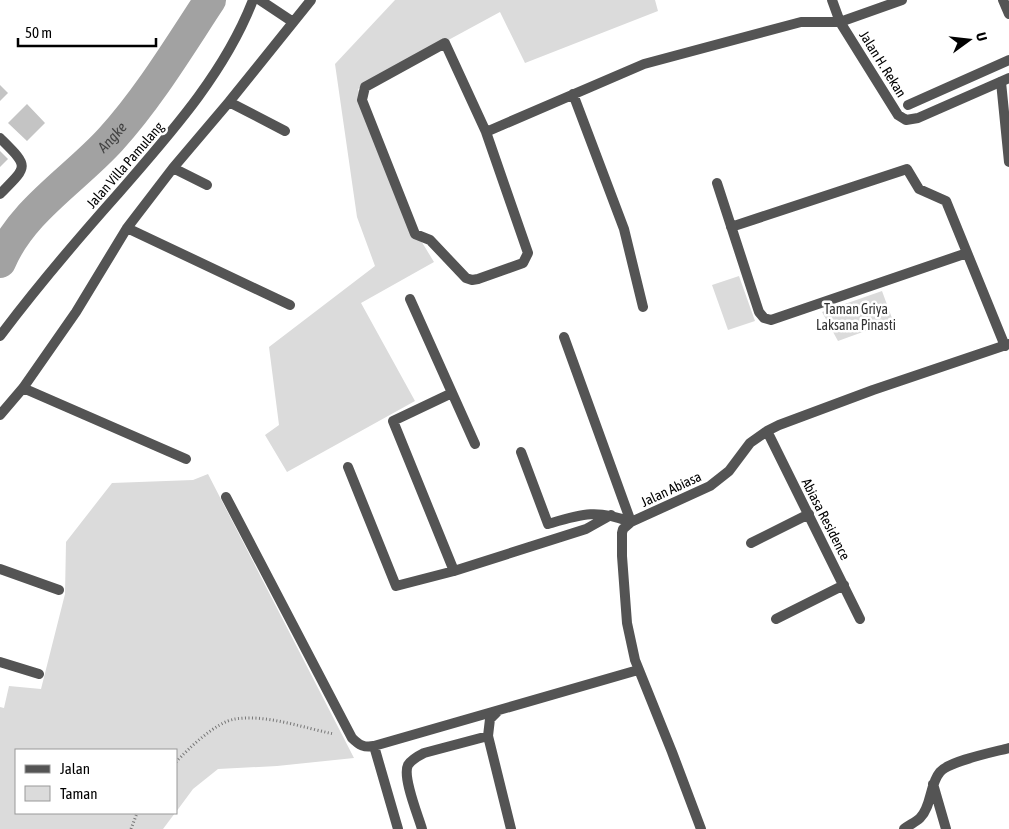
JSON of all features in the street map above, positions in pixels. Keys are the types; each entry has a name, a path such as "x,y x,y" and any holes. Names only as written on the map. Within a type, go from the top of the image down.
{"street":[{"name":"Jalan Villa Pamulang","path":"0,336 78,240 175,129 223,59 247,16 253,0"},
{"path":"260,0 293,22"},
{"path":"0,415 23,388 76,312 127,228 173,168 311,0"},
{"name":"Jalan H. Rekan","path":"832,0 840,22 898,114 906,120 918,118 1005,80"},
{"path":"486,132 644,64 801,22 840,22 902,0"},
{"path":"1002,0 1009,14"},
{"path":"445,43 486,132 528,253 523,263 472,280 466,278 430,240 415,234 362,100 365,87 445,43"},
{"path":"908,105 1009,60"},
{"path":"1005,80 1009,162"},
{"path":"572,94 624,229 643,307"},
{"path":"229,102 284,131"},
{"path":"0,138 20,158 22,170 0,194"},
{"path":"173,168 206,185"},
{"path":"731,227 907,169 919,188 946,201 1007,345"},
{"path":"717,183 759,312 764,318 771,320 967,252"},
{"path":"127,228 290,305"},
{"path":"410,299 475,444"},
{"path":"564,337 631,522"},
{"name":"Jalan Abiasa","path":"701,829 635,660 627,623 622,556 622,533 624,529 631,522 715,483 729,471 750,443 767,431 873,390 1007,345"},
{"path":"23,388 186,459"},
{"path":"452,393 393,421 454,571"},
{"name":"Abiasa Residence","path":"767,431 860,619"},
{"path":"521,452 548,524 582,514 611,515 631,522"},
{"path":"348,466 396,586 454,571 586,529 611,515"},
{"path":"226,497 352,738 359,744 367,747 374,746 638,670"},
{"path":"752,544 809,514"},
{"path":"0,569 59,590"},
{"path":"776,619 844,585"},
{"path":"0,662 39,674"},
{"path":"497,712 490,719 488,736 511,829"},
{"path":"422,829 406,774 408,765 416,757 424,753 488,736"},
{"path":"374,746 398,829"},
{"path":"904,829 920,818 927,806 933,784 940,772 949,765 1009,748"},
{"path":"933,784 946,829"}],"path":[{"path":"178,760 215,728 233,719 258,718 352,738"},
{"path":"131,829 137,814"}],"green space":[{"path":"395,0 655,0 658,11 525,63 500,12 358,89 398,203 434,262 361,303 415,401 287,472 265,435 279,425 269,347 375,266 357,217 335,64"},
{"path":"739,276 755,321 728,330 712,285"},
{"name":"Taman Griya Laksana Pinasti","path":"882,291 893,321 838,341 822,312"},
{"path":"208,474 354,758 277,766 218,769 193,789 178,809 178,749 15,749 15,814 174,814 163,829 0,829 0,707 4,708 9,686 41,689 65,594 66,542 112,483 193,480"}],"building":[{"path":"0,85 8,93 0,101"},
{"path":"27,104 45,123 27,141 8,123"},
{"path":"0,151 8,159 0,167"}],"waterway":[{"name":"Angke","path":"0,262 10,243 35,211 97,154 125,123 163,71 210,0"}]}
